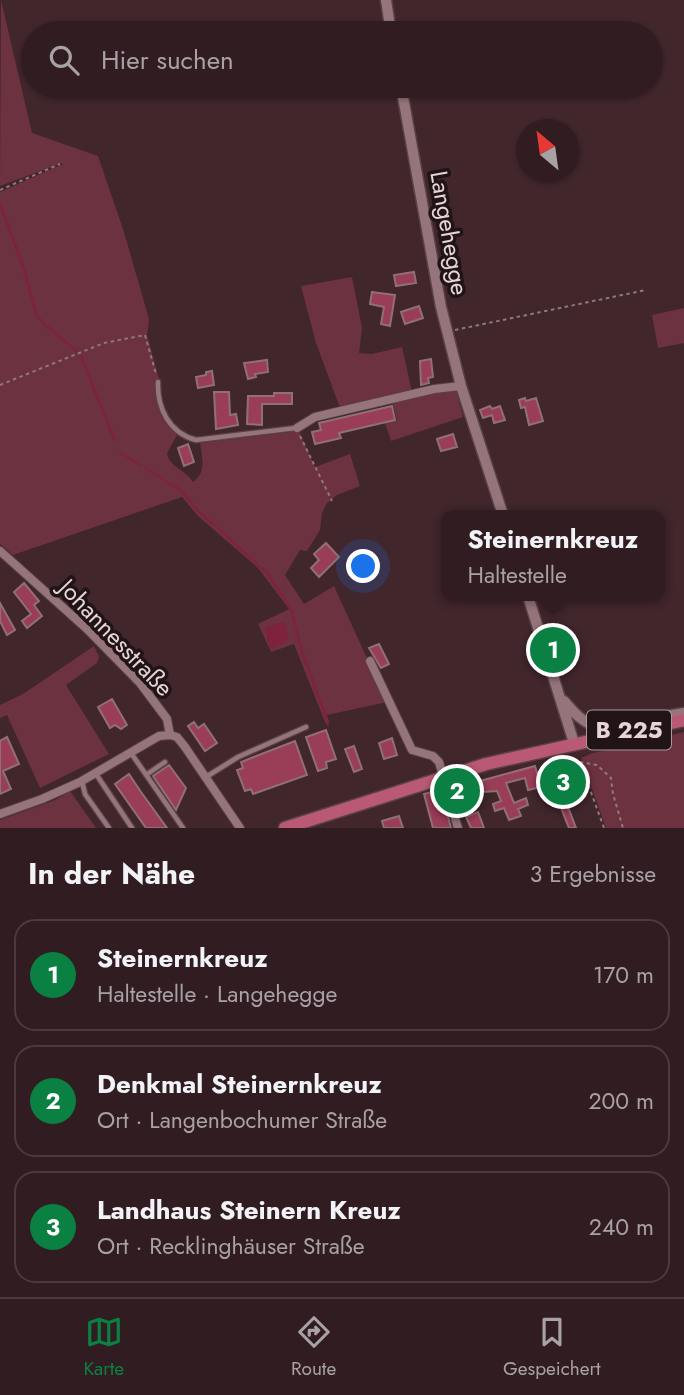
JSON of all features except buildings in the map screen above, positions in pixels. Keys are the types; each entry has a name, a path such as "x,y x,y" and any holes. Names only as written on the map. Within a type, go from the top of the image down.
{"main road":[{"name":"B 225","path":"285,828 444,776 575,743 684,720"}],"street":[{"path":"386,0 389,21"},
{"name":"Langehegge","path":"403,98 447,331 461,386 501,510"},
{"path":"297,428 315,417 434,389 461,386"},
{"name":"Johannesstraße","path":"0,551 87,629 140,683 167,719 170,735 177,737 185,747 240,828"},
{"path":"530,601 575,743"},
{"path":"370,661 412,750 433,756 439,762 458,828"},
{"name":"B 225","path":"560,696 576,715 588,724 598,727 684,713"},
{"path":"0,814 42,799 95,773 159,736 170,735"}],"lane":[{"path":"158,382 157,394 162,411 173,428 185,437 196,440 297,428"},
{"path":"205,778 238,757 306,727"},
{"path":"131,752 183,828"},
{"path":"146,775 166,762"},
{"path":"95,773 132,828"},
{"path":"82,780 85,794 109,828"}],"path":[{"path":"0,190 60,164"},
{"path":"447,331 646,290"},
{"path":"0,385 104,343 145,335 158,382"},
{"path":"297,428 331,501"},
{"path":"604,828 580,762 597,765 611,778 623,828"}],"shaded area":[{"path":"1,0 21,86 21,98 24,98 32,133 98,156 124,232 149,319 147,335 159,379 155,381 160,411 177,435 167,453 171,462 193,482 202,469 200,443 299,431 315,467 350,454 360,486 337,495 327,503 322,513 320,530 307,551 300,550 285,575 304,604 334,586 387,702 327,715 329,727 294,644 271,652 258,624 289,609 258,568 198,516 182,497 13,555 0,544 0,192 63,164 0,186"},
{"path":"352,277 362,328 359,353 372,354 402,347 412,392 340,408 316,343 301,286"},
{"path":"684,308 684,343 658,348 652,315"},
{"path":"456,390 463,417 391,441 385,423 397,420 392,401"},
{"path":"285,621 289,639 270,649 265,628"},
{"path":"94,646 99,657 97,663 66,685 109,754 40,788 7,715 0,718 0,705 23,694"},
{"path":"684,732 684,828 606,828 581,758"},
{"path":"70,791 96,828 0,828 0,820 55,800"}],"waterway":[{"path":"0,204 24,269 36,314 77,351"},
{"path":"81,356 115,441"},
{"path":"120,453 140,465"},
{"path":"145,468 182,491 214,525"},
{"path":"218,528 268,574 291,609 302,652 328,722"}],"place":[{"name":"Steinernkreuz","path":"553,650"},
{"name":"Landhaus Steinern Kreuz","path":"563,782"},
{"name":"Denkmal Steinernkreuz","path":"457,791"}]}
